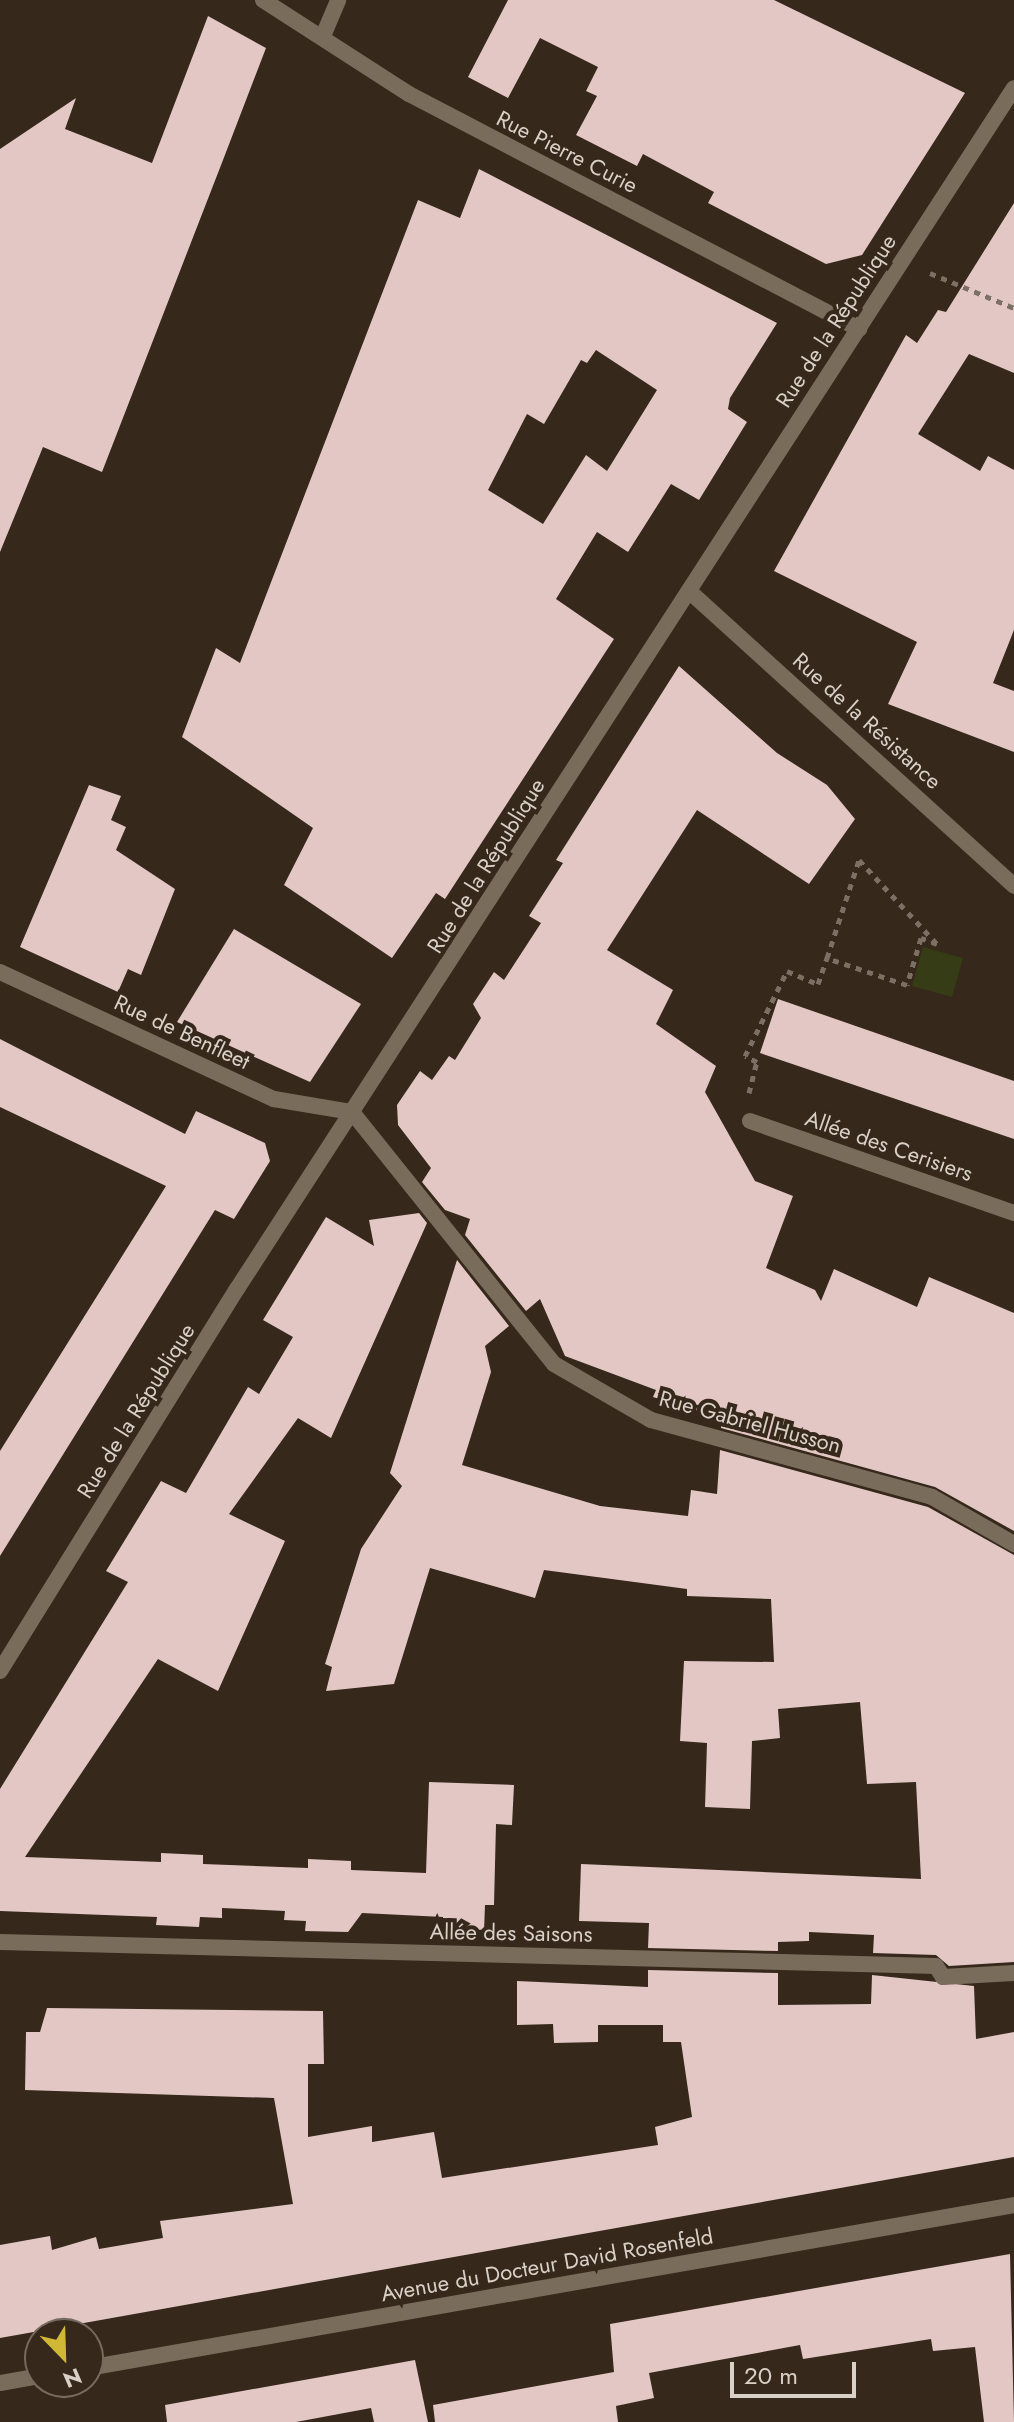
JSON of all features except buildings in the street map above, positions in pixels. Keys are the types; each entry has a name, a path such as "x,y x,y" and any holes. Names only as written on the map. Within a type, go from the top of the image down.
{"street":[{"name":"Rue Pierre Curie","path":"263,0 409,94 859,329"},
{"path":"323,36 338,0"},
{"name":"Rue de la République","path":"0,1671 352,1112 1014,88"},
{"name":"Rue de la Résistance","path":"689,591 1014,886"},
{"name":"Rue de Benfleet","path":"0,972 274,1099 352,1112"},
{"name":"Rue Gabriel Husson","path":"352,1112 554,1364 651,1420 932,1497 1014,1544"},
{"name":"Allée des Cerisiers","path":"750,1121 1014,1213"},
{"name":"Allée des Saisons","path":"0,1942 936,1966 943,1977 1014,1973"},
{"name":"Avenue du Docteur David Rosenfeld","path":"104,2365 1014,2205"},
{"path":"0,2383 24,2379"}],"path":[{"path":"902,261 1014,308"},
{"path":"750,1121 746,1105 757,1062 745,1056 787,971 818,984 859,860 937,944 921,938 907,985 827,958"}],"green space":[{"path":"923,947 963,958 952,997 912,986"}]}
